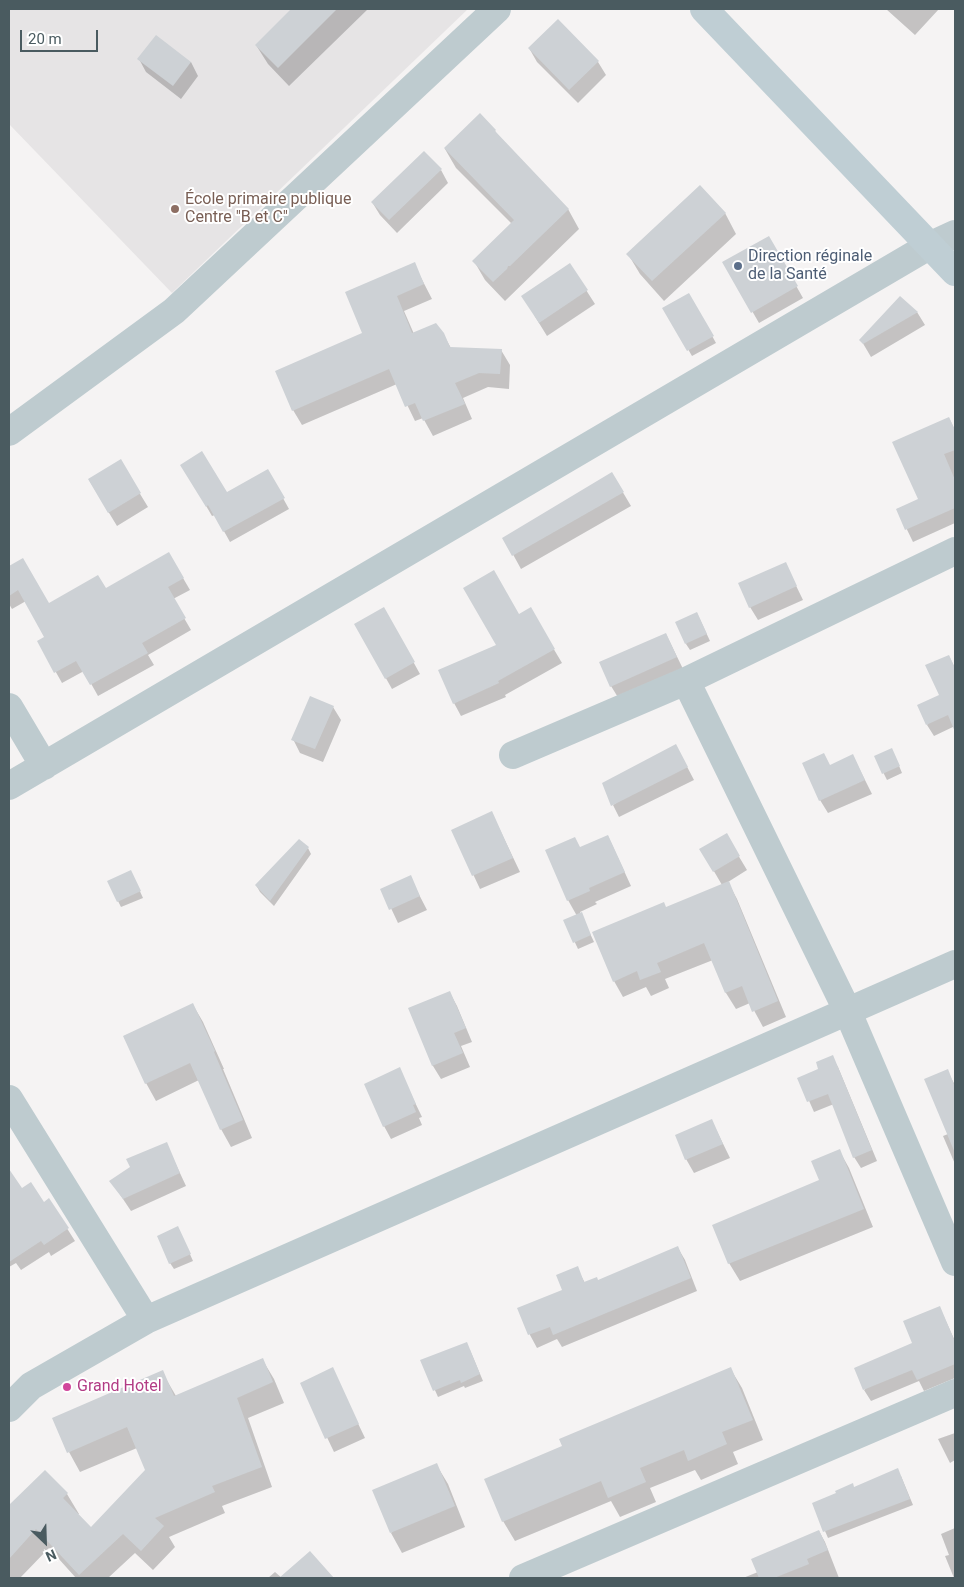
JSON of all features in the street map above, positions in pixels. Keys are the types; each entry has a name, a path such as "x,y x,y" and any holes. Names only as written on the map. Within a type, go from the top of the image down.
{"main road":[{"path":"704,9 955,272"}],"street":[{"path":"9,432 174,312 497,9"},
{"path":"9,786 929,246 955,234"},
{"path":"513,754 686,681 955,551"},
{"path":"686,681 847,1010 955,1262"},
{"path":"9,707 44,766"},
{"path":"9,1408 31,1386 146,1320 955,964"},
{"path":"9,1099 146,1320"},
{"path":"523,1578 955,1393"}],"shaded area":[{"name":"École primaire publique Centre \"B et C\"","path":"9,9 468,9 172,293 9,124"}],"building":[{"path":"291,9 337,9 278,68 255,45"},
{"path":"558,19 599,61 569,90 528,48"},
{"path":"156,35 191,62 173,86 137,59"},
{"path":"480,113 569,209 493,282 472,261 514,220 444,148"},
{"path":"424,151 442,169 389,220 371,202"},
{"path":"700,185 726,213 652,281 626,254"},
{"path":"769,236 798,286 751,313 722,262"},
{"path":"415,262 424,284 397,296 412,333 436,323 444,333 450,347 502,349 500,374 479,373 455,383 465,404 423,421 415,403 405,407 389,369 292,411 275,371 362,333 345,292"},
{"path":"570,263 588,290 539,323 521,296"},
{"path":"689,293 714,336 687,351 662,308"},
{"path":"900,296 918,312 863,344 859,340"},
{"path":"949,417 955,430 955,450 944,454 955,480 955,508 905,530 896,509 918,499 892,442"},
{"path":"202,451 227,492 268,469 285,498 223,532 208,505 206,507 180,465"},
{"path":"121,459 141,493 108,513 88,479"},
{"path":"612,472 624,492 512,556 502,538"},
{"path":"169,552 184,578 168,587 186,618 142,643 148,653 90,685 76,661 54,673 37,641 44,637 18,590 9,596 9,566 23,558 49,603 98,575 106,588"},
{"path":"786,562 797,586 749,608 738,583"},
{"path":"494,570 519,614 531,607 555,649 498,681 499,683 453,704 438,670 496,645 463,588"},
{"path":"384,607 415,662 385,679 354,624"},
{"path":"697,612 707,634 685,644 675,622"},
{"path":"666,633 677,657 610,687 599,662"},
{"path":"949,655 955,668 955,732 948,715 926,725 917,705 939,695 925,665"},
{"path":"310,696 334,706 315,749 291,740"},
{"path":"676,744 688,767 611,806 602,783"},
{"path":"892,748 900,766 882,774 874,756"},
{"path":"824,753 830,765 853,754 865,780 819,801 802,763"},
{"path":"492,811 513,858 472,876 451,830"},
{"path":"727,833 740,856 713,872 699,849"},
{"path":"608,835 625,872 589,888 590,891 567,901 545,850 575,837 580,847"},
{"path":"299,839 309,847 270,901 255,885"},
{"path":"131,870 141,891 117,902 107,881"},
{"path":"411,875 420,896 389,910 380,889"},
{"path":"729,881 778,1001 752,1012 742,986 725,993 704,943 657,963 661,972 640,980 637,971 613,982 592,932 664,902 666,907"},
{"path":"582,912 591,935 573,943 563,920"},
{"path":"450,991 466,1028 454,1033 463,1053 432,1066 408,1008"},
{"path":"193,1003 243,1120 220,1130 190,1063 145,1084 123,1036"},
{"path":"833,1055 872,1150 853,1158 828,1094 807,1102 797,1078 818,1069 816,1062"},
{"path":"400,1067 416,1104 413,1105 416,1112 383,1127 364,1084"},
{"path":"948,1069 955,1087 955,1153 924,1079"},
{"path":"712,1119 723,1144 685,1160 675,1135"},
{"path":"167,1142 180,1173 123,1199 109,1181 130,1167 126,1159"},
{"path":"840,1149 864,1209 728,1264 712,1225 819,1180 811,1161"},
{"path":"9,1169 22,1188 31,1182 44,1202 49,1198 69,1228 44,1245 41,1241 9,1262"},
{"path":"178,1226 191,1254 169,1264 157,1236"},
{"path":"678,1246 691,1278 553,1335 550,1327 528,1335 517,1308 562,1290 556,1275 578,1266 584,1282 597,1277 598,1280"},
{"path":"940,1306 955,1342 955,1364 917,1380 912,1370 863,1390 854,1368 912,1343 903,1321"},
{"path":"467,1342 480,1374 461,1383 460,1380 433,1391 420,1360"},
{"path":"263,1358 273,1382 237,1398 262,1467 212,1486 215,1492 155,1518 164,1526 141,1551 123,1534 79,1575 36,1529 9,1559 9,1505 45,1470 68,1493 63,1498 91,1527 145,1470 127,1427 67,1453 52,1418 163,1370 174,1396"},
{"path":"333,1367 359,1424 325,1439 300,1383"},
{"path":"731,1367 753,1420 722,1432 727,1444 688,1461 684,1450 640,1468 646,1482 608,1498 601,1481 502,1522 484,1479 562,1446 559,1439"},
{"path":"437,1463 455,1506 390,1533 372,1490"},
{"path":"898,1468 910,1499 823,1532 812,1503 836,1493 835,1491 853,1483 854,1487"},
{"path":"819,1530 828,1550 807,1559 809,1564 774,1578 759,1578 751,1559"},
{"path":"310,1551 334,1578 279,1578"}],"place":[{"name":"École primaire publique Centre \"B et C\"","path":"175,209"},
{"name":"Direction réginale de la Santé","path":"738,266"},
{"name":"Grand Hotel","path":"67,1387"}]}
